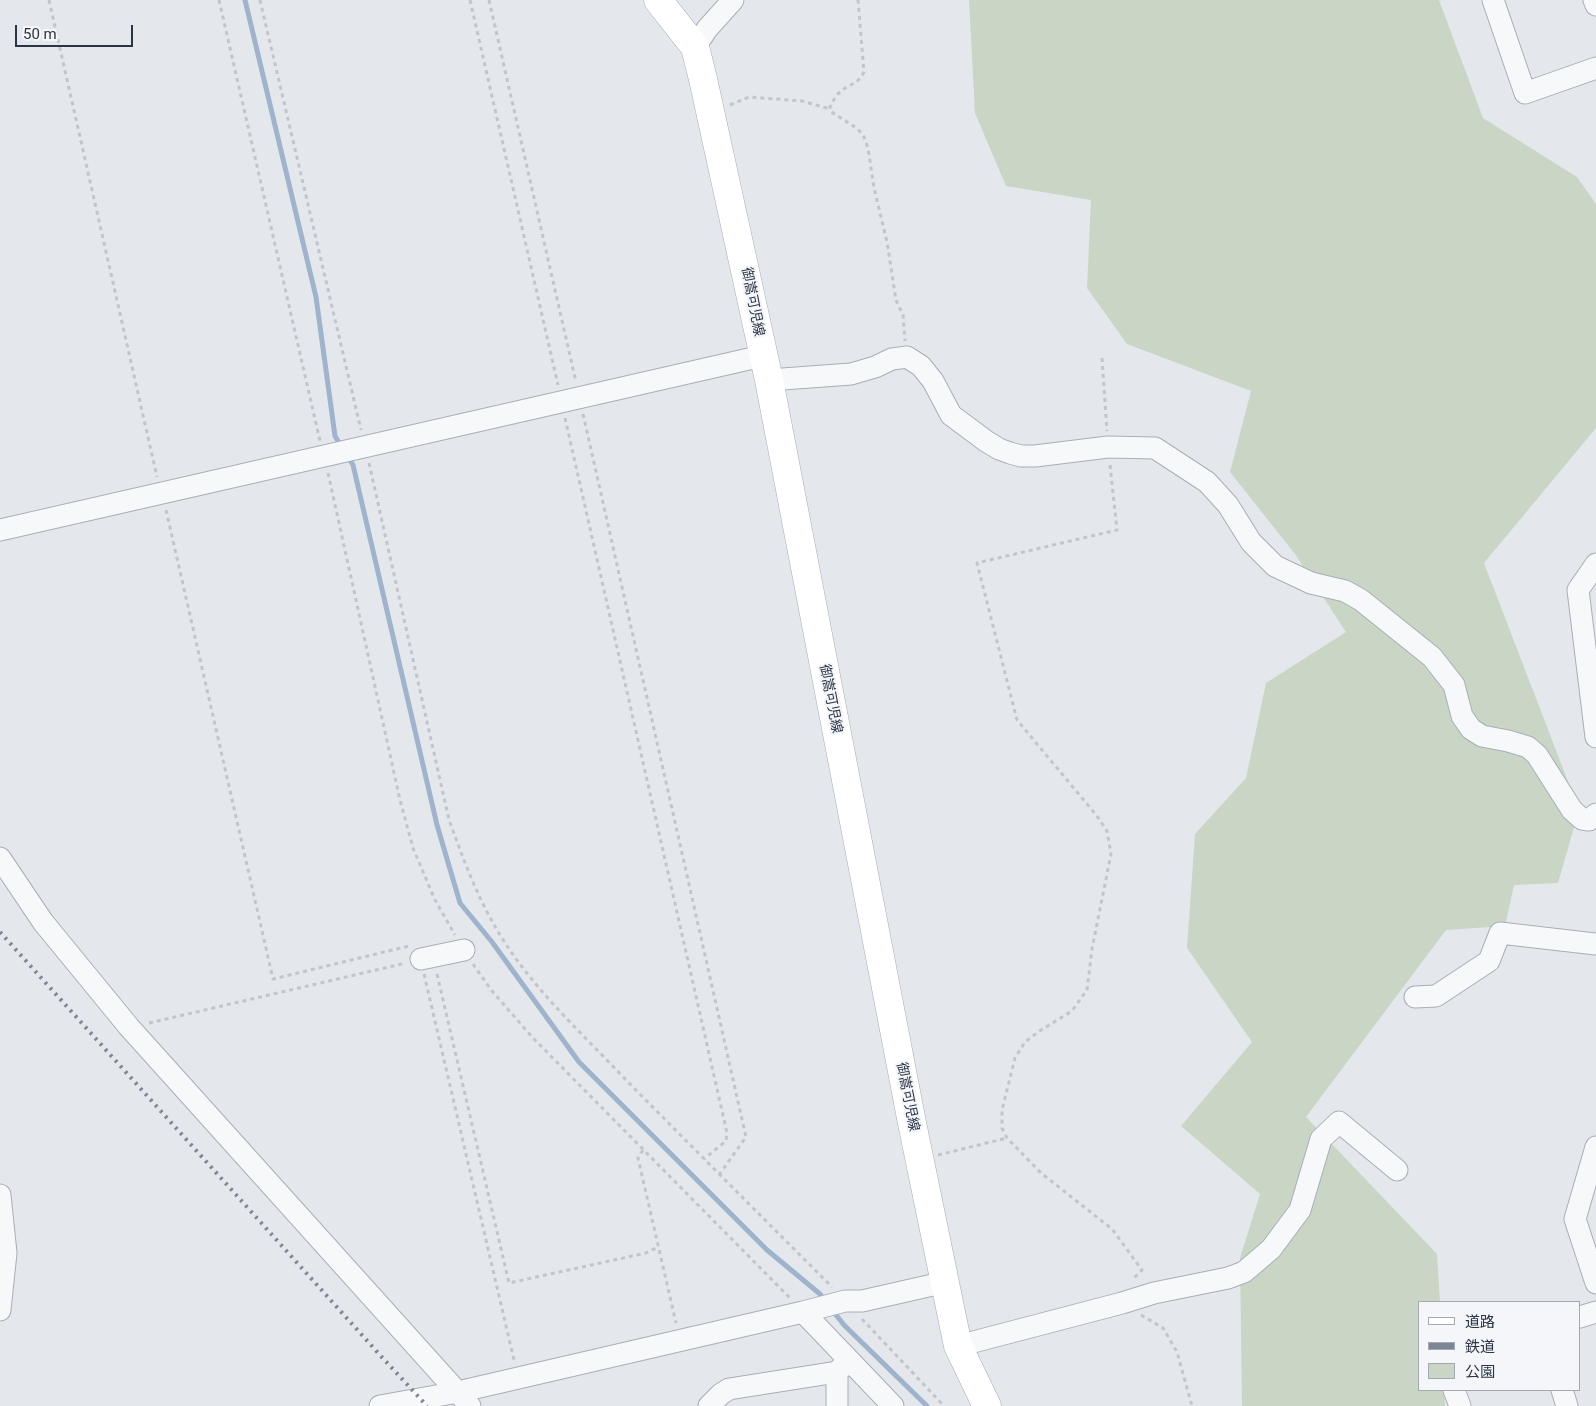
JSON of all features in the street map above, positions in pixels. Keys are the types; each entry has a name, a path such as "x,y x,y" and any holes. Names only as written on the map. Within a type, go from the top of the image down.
{"main road":[{"name":"御嵩可児線","path":"658,0 695,47 711,114 742,250 766,368 958,1346 987,1406"}],"street":[{"path":"695,47 707,29 733,0"},
{"path":"1493,0 1525,93 1596,68"},
{"path":"1594,0 1596,5"},
{"path":"0,530 570,400 766,368 851,374 875,367 892,359 906,357 921,366 933,382 951,415 999,449 1021,456 1035,456 1108,448 1155,448 1208,482 1228,505 1251,542 1275,566 1311,582 1345,590 1362,600 1432,658 1454,685 1462,716 1471,729 1482,736 1528,747 1537,755 1572,810 1582,819 1589,820 1596,814"},
{"path":"1596,564 1578,590 1596,737"},
{"path":"0,858 43,922 129,1027 464,1399"},
{"path":"1415,997 1436,996 1489,961 1500,933 1596,944"},
{"path":"424,953 459,942"},
{"path":"958,1346 1154,1293 1228,1278 1244,1272 1271,1248 1300,1210 1321,1139 1339,1122 1397,1170"},
{"path":"1596,1147 1588,1203 1576,1219 1596,1283"},
{"path":"0,1195 6,1253 0,1310"},
{"path":"380,1406 464,1399 518,1378 842,1302 862,1300 946,1282"},
{"path":"811,1310 843,1366 894,1406"},
{"path":"1581,1317 1596,1312"},
{"path":"710,1406 720,1394 729,1389 843,1366"},
{"path":"837,1406 843,1366"},
{"path":"1454,1391 1460,1406"},
{"path":"1562,1391 1567,1406"}],"path":[{"path":"50,0 273,979 424,953"},
{"path":"219,0 324,457 400,800 413,848 435,900 459,942 492,991 533,1038 792,1300 811,1310"},
{"path":"260,0 365,447 449,820 468,873 492,922 522,967 558,1009 944,1406"},
{"path":"470,0 570,400 746,1137 719,1175"},
{"path":"490,0 570,400 727,1133 726,1141 704,1159"},
{"path":"830,109 838,93 860,80 864,72 858,0"},
{"path":"711,114 749,97 802,101 830,109 830,111 858,129 864,137 868,148 874,188 887,242 896,300 903,315 906,357"},
{"path":"1102,358 1108,448 1117,530 977,563 1017,720 1097,816 1107,831 1112,854 1092,949 1088,990 1072,1011 1025,1042 1015,1058 1002,1110 1002,1128 1007,1138 1041,1173 1112,1230 1142,1270 1124,1288 1122,1303 1163,1328 1177,1352 1192,1406"},
{"path":"445,937 459,942"},
{"path":"129,1027 424,953"},
{"path":"424,953 508,1283 646,1253 658,1247"},
{"path":"424,953 518,1378"},
{"path":"920,1159 1007,1138"},
{"path":"643,1150 638,1158 680,1341"}],"green space":[{"path":"969,0 1439,0 1483,118 1577,177 1596,204 1596,428 1484,563 1579,810 1558,883 1514,885 1505,926 1446,930 1306,1117 1437,1254 1440,1301 1418,1301 1418,1391 1444,1391 1445,1406 1242,1406 1240,1258 1260,1194 1181,1126 1252,1042 1187,948 1195,834 1246,778 1266,683 1346,632 1295,554 1230,472 1251,391 1127,344 1087,288 1091,200 1006,186 975,113"}],"waterway":[{"path":"245,0 316,297 335,436 342,448"},
{"path":"348,457 353,465 437,825 460,903 492,942 579,1062 767,1250 825,1300"},
{"path":"833,1311 844,1325 927,1406"}],"railway":[{"path":"0,932 427,1406"}]}
